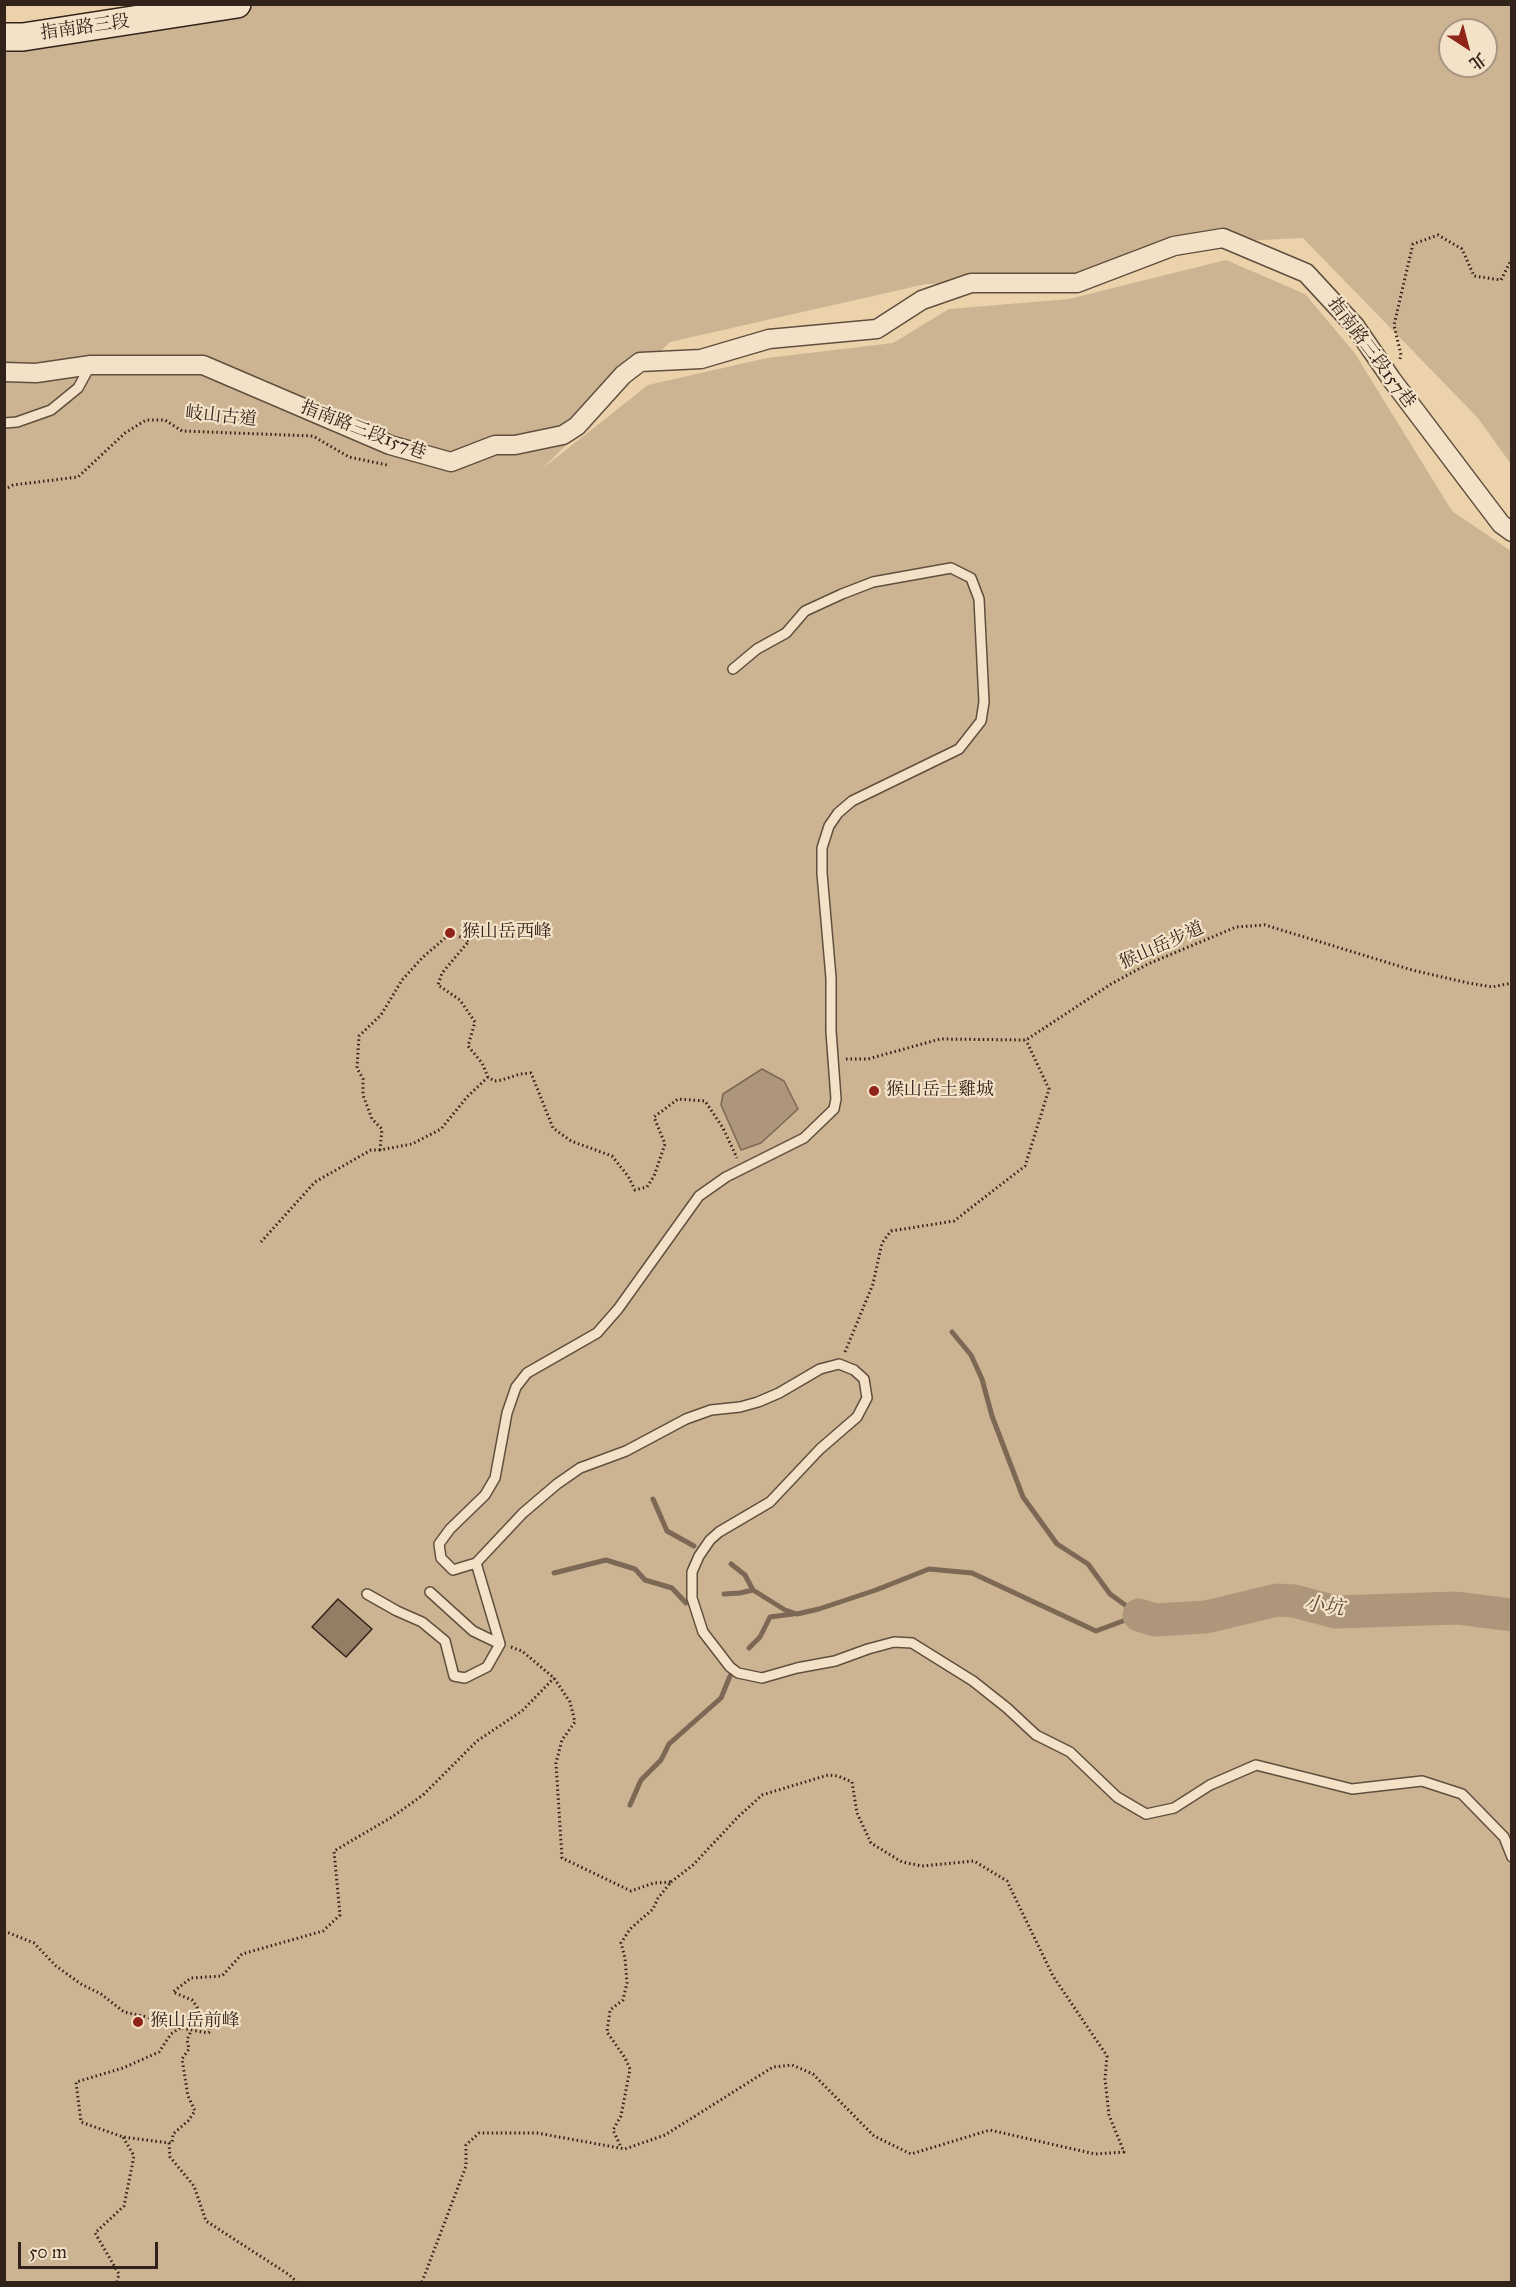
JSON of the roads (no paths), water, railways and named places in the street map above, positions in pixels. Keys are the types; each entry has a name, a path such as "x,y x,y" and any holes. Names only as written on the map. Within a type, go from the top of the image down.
{"street":[{"name":"指南路三段","path":"4,37 45,34 237,4"},
{"name":"指南路三段157巷","path":"4,372 36,373 91,365 203,365 390,445 451,462 495,445 515,445 563,435 577,426 623,375 640,362 700,359 769,339 877,329 922,300 971,284 1077,283 1174,246 1223,238 1306,273 1355,326 1392,380 1501,524 1512,532"}],"lane":[{"path":"4,423 17,422 51,410 78,388 91,365"},
{"path":"733,669 757,649 786,633 805,611 873,582 951,568 971,578 979,599 984,702 981,721 959,749 852,801 838,813 829,826 822,848 831,978 836,1099 834,1109 804,1138 726,1177 699,1196 618,1309 597,1334 527,1373 516,1387 507,1413 495,1478 485,1495 450,1529 439,1544 441,1558 453,1570 476,1563 523,1513 580,1468 626,1451 686,1419 711,1410 740,1407 758,1402 779,1393 820,1369 839,1364 854,1370 864,1379 867,1398 857,1416 820,1449 770,1502 710,1540 692,1572 692,1598 704,1632 730,1667 738,1673 762,1678 797,1668 835,1661 868,1648 894,1642 912,1643 973,1681 1036,1735 1070,1752 1117,1797 1146,1814 1174,1808 1210,1785 1256,1765 1352,1789 1422,1781 1462,1794 1504,1838 1512,1857"},
{"path":"368,1594 422,1622 445,1641 454,1676 465,1678 487,1667 500,1644 476,1563"},
{"path":"430,1592 472,1631 500,1644"}],"waterway":[{"path":"952,1332 971,1355 982,1379 992,1416 1023,1497 1057,1544 1088,1564 1110,1594 1139,1615"},
{"path":"653,1499 667,1531 694,1546"},
{"path":"554,1573 606,1560 635,1569 645,1580 672,1588 686,1603"},
{"path":"731,1564 745,1575 753,1590 785,1610 797,1614 876,1590 929,1569 972,1573 1096,1631 1139,1615"},
{"path":"724,1594 753,1590"},
{"name":"小坑","path":"1139,1615 1155,1620 1206,1617 1277,1600 1294,1601 1336,1612 1456,1608 1512,1615"},
{"path":"749,1648 760,1637 770,1617 793,1614"},
{"path":"630,1805 641,1780 661,1760 669,1744 721,1698 730,1676"}],"place":[{"name":"猴山岳西峰","path":"450,933"},
{"name":"猴山岳土雞城","path":"874,1091"},
{"name":"猴山岳前峰","path":"138,2022"}]}
